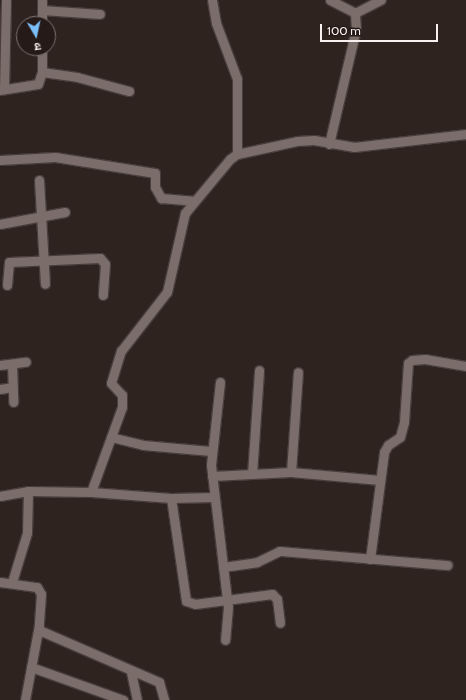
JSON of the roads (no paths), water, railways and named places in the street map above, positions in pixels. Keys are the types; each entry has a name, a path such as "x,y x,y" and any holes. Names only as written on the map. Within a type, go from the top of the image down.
{"street":[{"path":"6,0 2,26 2,90 34,86 42,72 42,56"},
{"path":"42,0 42,16"},
{"path":"212,0 216,23 237,79 237,154"},
{"path":"330,0 355,13"},
{"path":"355,13 380,0"},
{"path":"42,10 100,14"},
{"path":"329,144 356,29 355,13"},
{"path":"42,72 77,77 128,91"},
{"path":"91,492 123,400 122,395 113,387 112,377 121,351 167,292 179,228 192,201 237,154 297,141 354,147 466,134"},
{"path":"0,160 55,156 155,173 155,187 161,198 192,201"},
{"path":"39,180 39,217 45,284"},
{"path":"0,224 65,212"},
{"path":"7,285 9,262 43,259 95,258 104,260 103,295"},
{"path":"370,559 380,480 386,448 398,440 402,430 408,363 417,359 466,366"},
{"path":"0,365 26,362"},
{"path":"12,364 13,402"},
{"path":"252,474 259,370"},
{"path":"291,472 298,372"},
{"path":"220,382 211,451 214,497 227,599 225,640"},
{"path":"0,389 12,388"},
{"path":"111,437 143,445 211,451"},
{"path":"212,476 291,472 380,480"},
{"path":"12,582 28,532 28,491"},
{"path":"0,496 28,491 91,492 171,498 214,497"},
{"path":"171,498 186,601 195,604 272,594 277,599 280,623"},
{"path":"223,567 257,562 280,551 447,565"},
{"path":"0,582 12,582 40,590 38,630 25,700"},
{"path":"38,630 132,672 159,682 164,700"},
{"path":"31,667 123,700"},
{"path":"132,672 137,700"}]}
